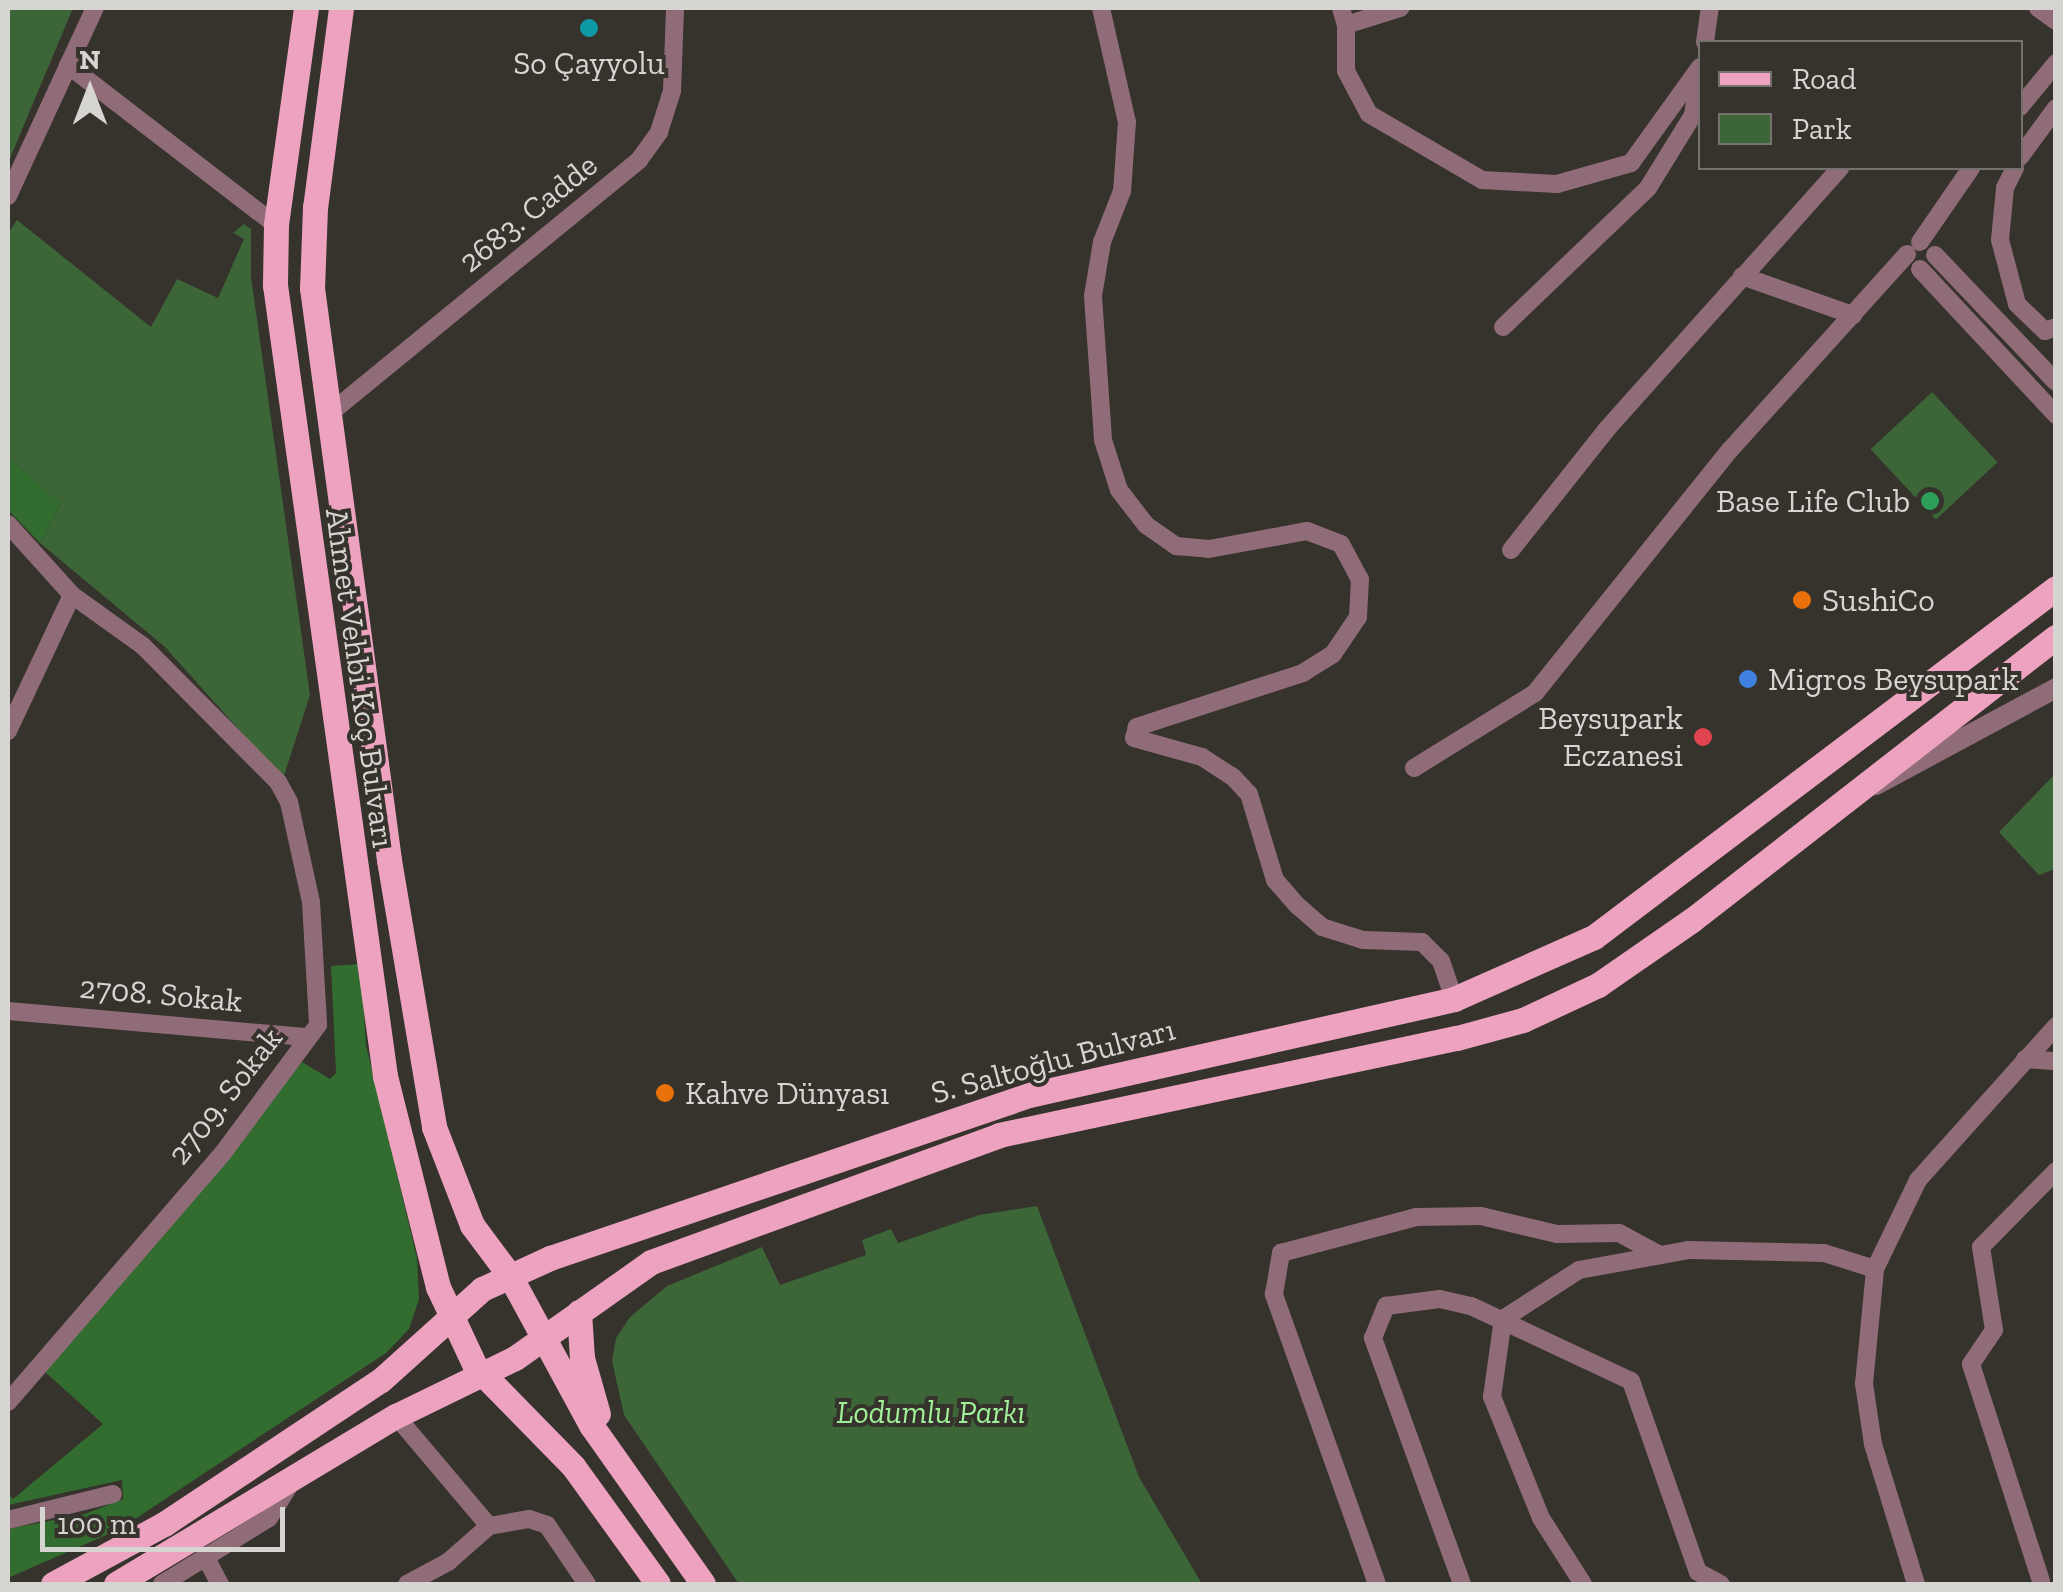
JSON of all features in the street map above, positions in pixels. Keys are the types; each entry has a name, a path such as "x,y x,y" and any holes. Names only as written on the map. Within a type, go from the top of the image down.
{"main road":[{"name":"Ahmet Vehbi Koç Bulvarı","path":"306,8 276,225 283,355 376,1025 450,1317 465,1347 482,1376 573,1466 658,1584"},
{"name":"Ahmet Vehbi Koç Bulvarı","path":"341,8 310,264 390,860 434,1126 461,1206 510,1276 610,1452"},
{"name":"S. Saltoğlu Bulvarı","path":"54,1584 164,1524 381,1380 450,1317 510,1276 1029,1095 1454,998 1594,936 2056,588"},
{"name":"S. Saltoğlu Bulvarı","path":"116,1584 290,1485 396,1416 482,1376 544,1340 651,1262 999,1135 1523,1020 1598,985 1692,920 1838,802 2056,637"},
{"path":"580,1312 587,1386 610,1452 703,1584"}],"street":[{"path":"8,196 95,8"},
{"name":"2683. Cadde","path":"329,414 640,160 659,132 672,92 674,8"},
{"path":"1101,8 1125,91 1122,191 1102,242 1093,296 1103,440 1118,490 1146,524 1176,546 1210,549 1308,530 1341,544 1360,580 1358,617 1334,654 1303,673 1137,727 1134,738 1202,756 1232,777 1249,794 1275,880 1298,906 1322,927 1363,940 1422,942 1440,961 1454,998"},
{"path":"1400,8 1344,16 1346,71 1369,114 1482,180 1557,184 1632,163 1698,71"},
{"path":"1705,40 1710,8"},
{"path":"2038,8 2056,21"},
{"path":"2023,102 2056,63"},
{"path":"68,66 276,225"},
{"path":"1504,327 1648,188 1693,116 1698,82"},
{"path":"2023,153 2056,108"},
{"path":"1511,550 1742,276 1838,170"},
{"path":"1414,768 1535,693 1730,450 1890,278 1940,236 1940,218 1971,170"},
{"path":"2014,170 2005,188 2000,240 2017,304 2045,331 2056,326"},
{"path":"1921,255 2056,382"},
{"path":"1921,255 2056,415"},
{"path":"1742,276 1854,315"},
{"name":"2709. Sokak","path":"8,528 72,595 143,646 278,782 289,802 311,902 318,1025 223,1153 8,1402"},
{"path":"8,731 72,595"},
{"path":"1838,802 1917,766 2056,688"},
{"name":"2708. Sokak","path":"8,1011 308,1037"},
{"path":"1916,1584 1873,1444 1864,1384 1874,1269 1918,1180 2056,1026"},
{"path":"2025,1060 2056,1061"},
{"path":"2042,1580 1970,1364 1994,1330 1981,1248 2056,1171"},
{"path":"1377,1584 1274,1294 1280,1254 1416,1217 1481,1216 1557,1234 1619,1233 1660,1255"},
{"path":"1582,1584 1542,1518 1492,1397 1504,1319 1579,1270 1660,1255 1824,1253 1874,1269"},
{"path":"1462,1584 1374,1338 1386,1306 1440,1299 1504,1319 1631,1381 1698,1572 1721,1584"},
{"path":"396,1416 489,1526"},
{"path":"162,1584 269,1518 290,1485"},
{"path":"8,1520 113,1494"},
{"path":"407,1584 448,1562 489,1526 530,1519 547,1525 587,1584"},
{"path":"206,1558 220,1584"}],"green space":[{"path":"8,8 73,8 8,163"},
{"path":"17,220 151,327 177,279 218,298 244,239 233,233 244,224 251,229 251,277 310,695 283,779 165,647 40,543 61,503 8,457 8,233"},
{"path":"1932,392 1997,462 1936,519 1871,449"},
{"path":"8,457 61,503 40,543 8,510"},
{"path":"2055,774 2055,869 2039,875 1999,832"},
{"path":"361,964 366,1045 417,1258 419,1299 409,1329 386,1353 120,1529 8,1578 8,1529 85,1514 123,1499 122,1480 8,1505 8,1494 13,1499 103,1424 44,1371 302,1062 330,1079 336,1073 331,966"},
{"name":"Lodumlu Parkı","path":"1037,1206 1139,1477 1202,1584 739,1584 624,1415 612,1361 616,1338 630,1317 667,1286 762,1247 780,1285 866,1255 862,1240 891,1229 898,1243 979,1215"}],"place":[{"name":"So Çayyolu","path":"589,28"},
{"name":"Base Life Club","path":"1930,501"},
{"name":"SushiCo","path":"1802,600"},
{"name":"Migros Beysupark","path":"1748,679"},
{"name":"Beysupark Eczanesi","path":"1703,737"},
{"name":"Kahve Dünyası","path":"665,1093"}]}
